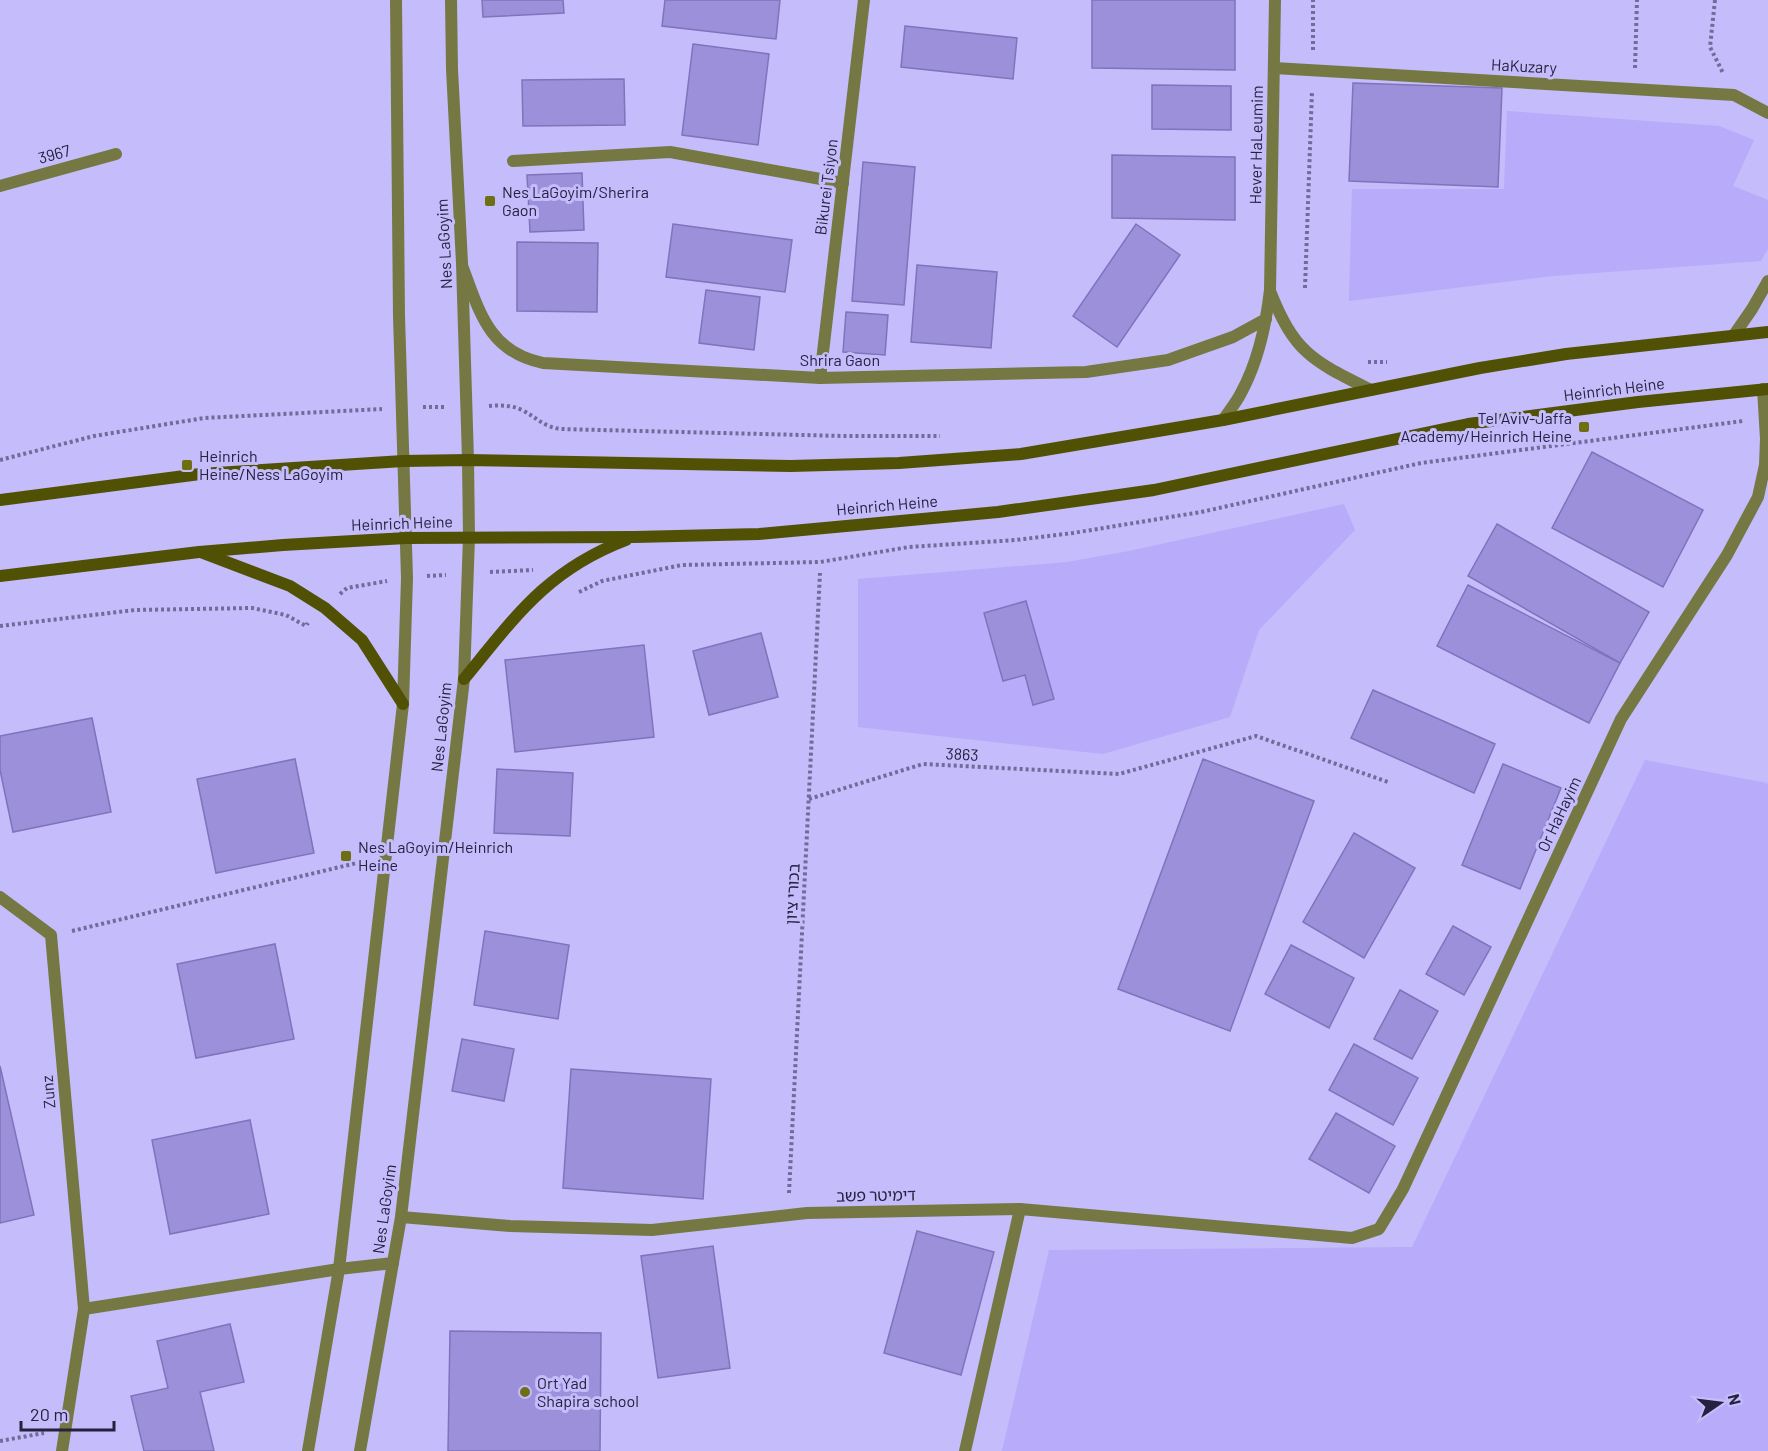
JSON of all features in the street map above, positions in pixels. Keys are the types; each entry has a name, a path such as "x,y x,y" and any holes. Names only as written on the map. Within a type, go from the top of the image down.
{"main road":[{"path":"0,500 200,474 404,461 468,460 791,466 899,463 1022,454 1223,420 1480,368 1566,354 1768,332"},
{"name":"Heinrich Heine","path":"0,576 199,552 406,538 759,534 999,512 1154,490 1468,424 1638,402 1766,389"},
{"path":"464,680 519,611 536,594 598,550 635,537"},
{"path":"199,552 290,586 325,608 362,640 403,704"}],"street":[{"path":"308,1451 339,1269 403,704 407,586 399,316 396,0"},
{"name":"Nes LaGoyim","path":"360,1451 401,1217 464,680 469,537 468,460 451,0"},
{"name":"Bikurei Tsiyon","path":"820,378 864,0"},
{"name":"Hever HaLeumim","path":"1223,420 1248,379 1266,319 1270,290 1275,0"},
{"name":"HaKuzary","path":"1274,68 1734,95 1768,113"},
{"path":"513,161 670,152 843,183"},
{"name":"3967","path":"0,186 116,154"},
{"name":"Shrira Gaon","path":"462,263 479,311 491,333 514,354 527,360 543,363 820,378 1086,372 1168,360 1233,337 1266,319"},
{"path":"1734,335 1768,281"},
{"name":"Hever HaLeumim","path":"1270,290 1289,332 1301,348 1325,367 1371,390"},
{"name":"Or HaHayim","path":"1352,1238 1379,1229 1402,1189 1621,719 1727,555 1758,497 1765,465 1766,389"},
{"path":"0,897 51,935"},
{"name":"Zunz","path":"51,935 84,1309 62,1451"},
{"path":"965,1451 1020,1209"},
{"name":"דימיטר פשב","path":"401,1217 510,1226 652,1230 807,1213 1020,1209 1352,1238"},
{"path":"84,1309 339,1269 393,1263"}],"path":[{"path":"1305,288 1314,0"},
{"path":"1634,89 1636,0"},
{"path":"1715,0 1710,47 1734,95"},
{"name":"בכורי ציון","path":"788,1215 820,573"},
{"path":"0,626 135,610 252,608 286,615 306,626 325,608"},
{"name":"3863","path":"809,799 923,764 1119,774 1256,736 1388,782"},
{"path":"51,935 386,856"},
{"path":"0,1441 66,1429"}],"shaded area":[{"path":"1507,111 1719,126 1754,140 1733,186 1768,200 1768,249 1761,261 1553,276 1349,301 1352,189 1504,189"},
{"path":"1344,504 1355,530 1259,630 1230,717 1103,754 858,727 858,579 1067,562 1129,551"},
{"path":"1645,760 1768,785 1768,1451 1002,1451 1049,1250 1412,1247"}],"building":[{"path":"482,0 563,0 564,13 483,17"},
{"path":"665,0 780,0 776,39 662,26"},
{"path":"1092,0 1235,0 1235,70 1092,68"},
{"path":"905,26 1017,38 1013,79 901,67"},
{"path":"693,44 769,54 758,145 682,135"},
{"path":"624,79 625,125 523,126 522,80"},
{"path":"1353,83 1502,88 1498,187 1349,181"},
{"path":"1152,85 1231,86 1231,130 1152,129"},
{"path":"1112,155 1235,157 1235,220 1112,218"},
{"path":"863,162 915,167 904,305 852,301"},
{"path":"582,173 584,230 530,232 527,175"},
{"path":"673,224 792,240 785,292 666,277"},
{"path":"1136,224 1180,255 1117,347 1073,316"},
{"path":"517,242 598,243 597,312 517,311"},
{"path":"917,265 997,272 991,348 911,342"},
{"path":"706,290 760,297 754,350 699,343"},
{"path":"846,312 888,315 885,355 843,352"},
{"path":"1592,452 1703,510 1663,587 1552,528"},
{"path":"1497,524 1649,612 1620,663 1468,576"},
{"path":"1468,585 1620,663 1589,723 1437,646"},
{"path":"1026,601 1054,699 1033,705 1025,675 1003,681 984,613"},
{"path":"761,633 778,697 709,715 693,651"},
{"path":"644,645 654,737 515,752 505,660"},
{"path":"1373,690 1495,744 1474,793 1351,738"},
{"path":"92,718 111,812 13,832 0,770 0,736"},
{"path":"295,759 314,853 216,873 197,779"},
{"path":"1203,759 1314,801 1230,1031 1118,989"},
{"path":"1503,764 1561,788 1520,889 1462,865"},
{"path":"497,769 573,773 570,836 494,833"},
{"path":"1354,833 1415,868 1364,958 1303,922"},
{"path":"1453,926 1491,947 1464,995 1426,974"},
{"path":"485,931 569,945 558,1019 474,1005"},
{"path":"275,944 294,1039 196,1058 177,964"},
{"path":"1291,945 1354,978 1329,1028 1265,994"},
{"path":"1400,990 1438,1011 1412,1059 1374,1039"},
{"path":"462,1039 514,1049 504,1101 452,1091"},
{"path":"1354,1044 1418,1078 1393,1125 1329,1090"},
{"path":"0,1066 34,1215 0,1223"},
{"path":"571,1069 711,1079 703,1199 563,1188"},
{"path":"1336,1113 1395,1146 1369,1193 1309,1159"},
{"path":"250,1120 269,1214 170,1234 152,1140"},
{"path":"917,1231 994,1252 961,1375 884,1353"},
{"path":"713,1246 730,1368 658,1378 641,1256"},
{"path":"230,1324 244,1382 200,1392 214,1451 144,1451 131,1396 168,1388 157,1341"},
{"name":"Ort Yad Shapira school","path":"450,1331 601,1333 600,1451 448,1451"}],"place":[{"name":"Nes LaGoyim/Sherira Gaon","path":"490,201"},
{"name":"Tel Aviv-Jaffa Academy/Heinrich Heine","path":"1584,427"},
{"name":"Heinrich Heine/Ness LaGoyim","path":"187,465"},
{"name":"Nes LaGoyim/Heinrich Heine","path":"346,856"},
{"name":"Ort Yad Shapira school","path":"525,1392"}]}
